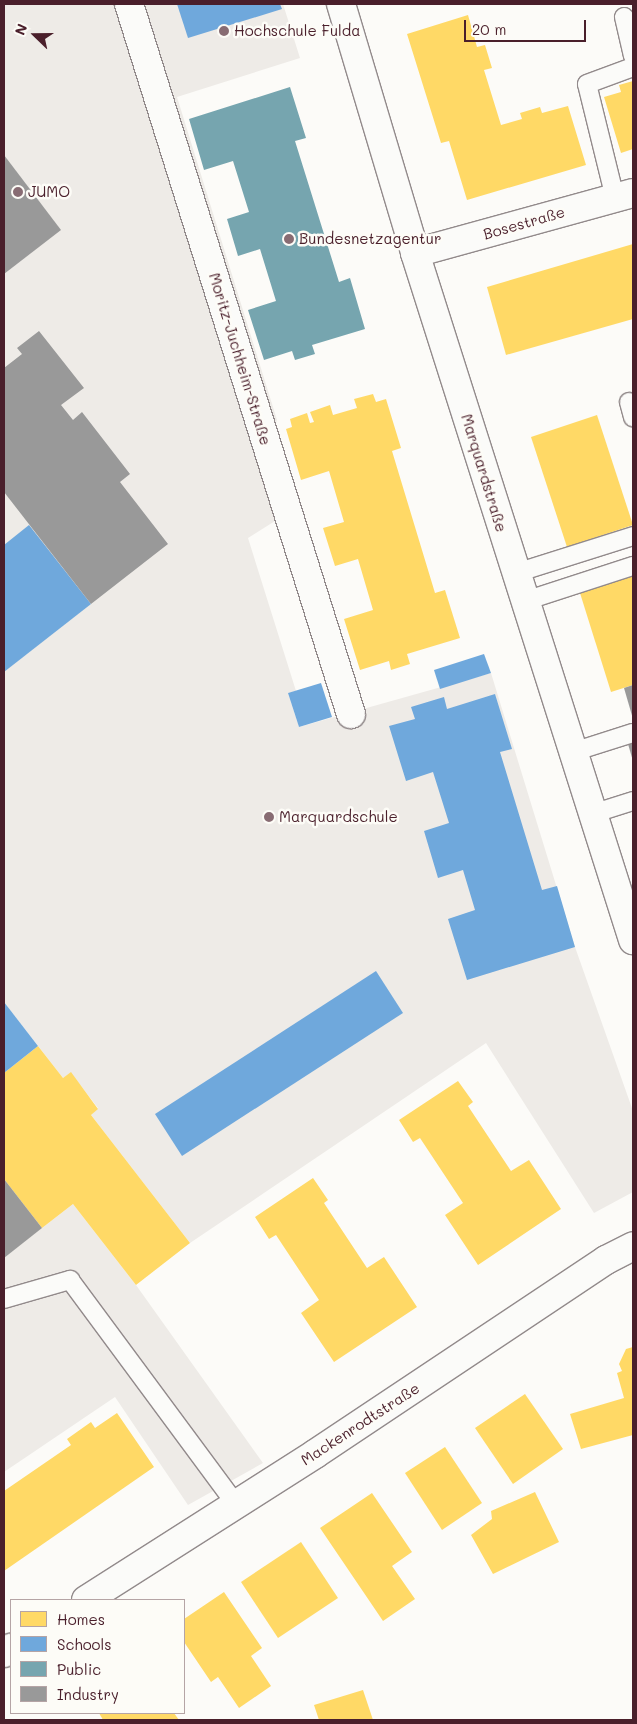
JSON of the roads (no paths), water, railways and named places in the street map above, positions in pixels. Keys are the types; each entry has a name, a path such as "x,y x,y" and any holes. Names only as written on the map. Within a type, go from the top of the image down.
{"street":[{"name":"Moritz-Juchheim-Straße","path":"129,4 351,714"},
{"name":"Marquardstraße","path":"341,4 415,253 633,940"},
{"name":"Bosestraße","path":"415,253 624,195"},
{"name":"Mackenrodtstraße","path":"88,1599 236,1504 606,1260 633,1246"}],"lane":[{"path":"624,17 633,56"},
{"path":"624,195 587,84 633,67"},
{"path":"516,573 633,536"},
{"path":"525,602 633,566"},
{"path":"573,752 633,733"},
{"path":"592,814 633,801"},
{"path":"4,1299 70,1280 236,1504"}],"place":[{"name":"Hochschule Fulda","path":"224,31"},
{"name":"JUMO","path":"18,192"},
{"name":"Bundesnetzagentur","path":"289,239"},
{"name":"Marquardschule","path":"269,817"}]}
